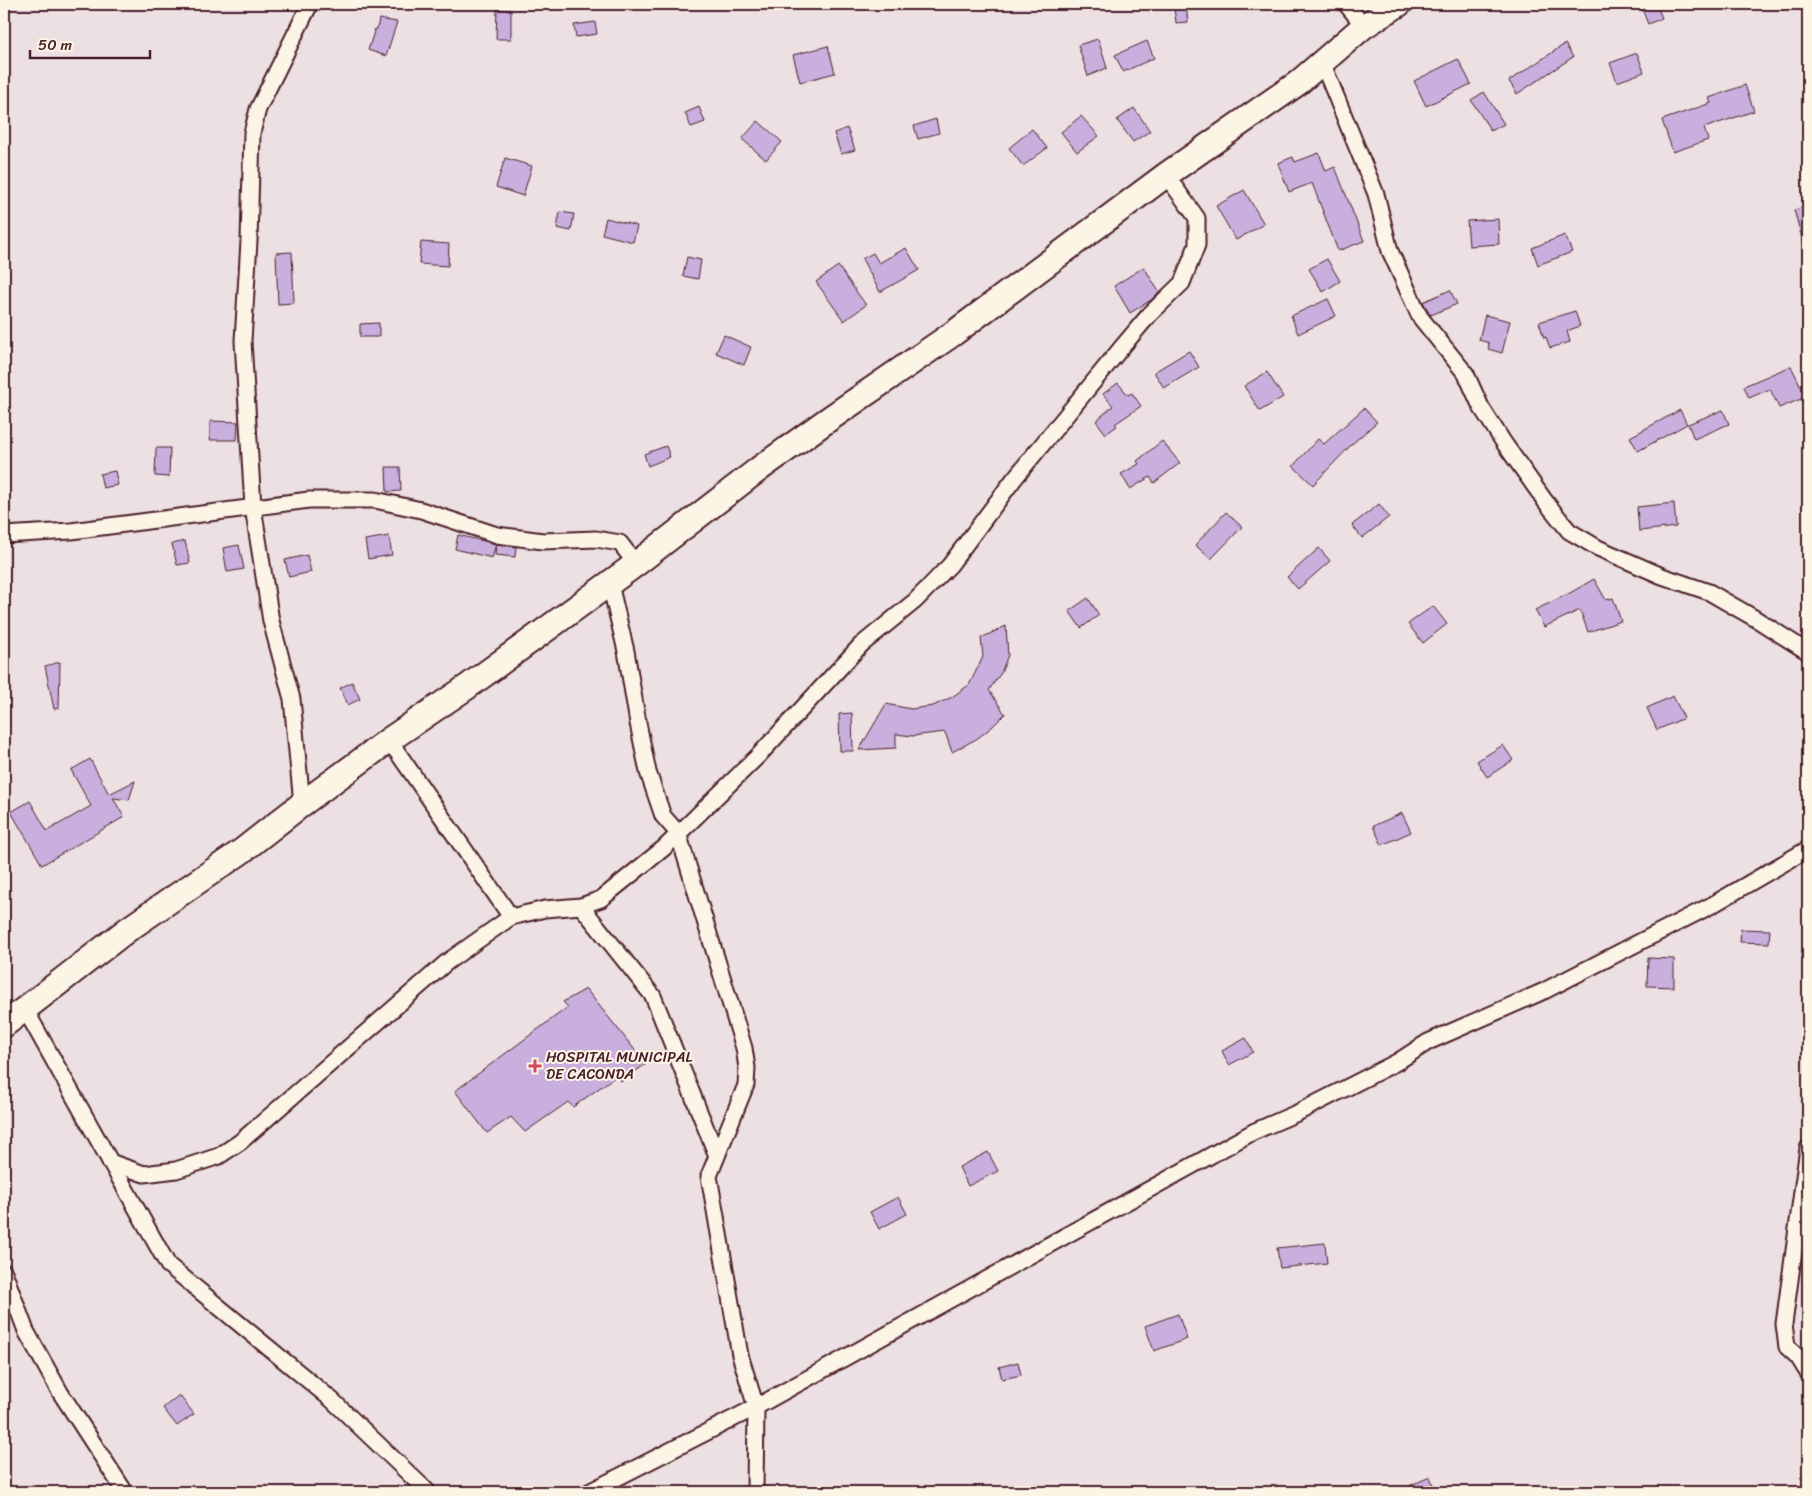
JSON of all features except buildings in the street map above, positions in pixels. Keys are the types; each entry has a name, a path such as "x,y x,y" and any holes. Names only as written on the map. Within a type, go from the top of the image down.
{"main road":[{"path":"4,1025 127,930 242,851 302,804 390,740 610,584 826,420 954,333 1166,175 1298,82 1364,26 1399,4"}],"street":[{"path":"302,804 292,698 271,621 253,507 243,341 250,226 252,133 258,109 310,4"},
{"path":"1346,4 1364,26"},
{"path":"1322,62 1376,194 1390,251 1420,317 1466,374 1481,407 1504,443 1569,531 1598,548 1662,576 1709,592 1808,652"},
{"path":"110,1162 144,1174 176,1170 219,1156 240,1142 446,962 511,917 544,909 581,906 601,899 664,848 760,755 861,646 914,601 950,564 1014,479 1122,347 1149,315 1182,283 1197,245 1197,218 1166,175"},
{"path":"4,535 71,531 309,500 376,500 421,510 496,535 543,542 596,538 620,543 636,564"},
{"path":"610,584 626,650 648,772 663,816 678,833 744,1048 746,1085 709,1176 740,1355 756,1407 755,1492"},
{"path":"390,740 511,917"},
{"path":"588,1492 756,1407 1254,1132 1297,1113 1397,1062 1428,1042 1562,982 1712,905 1808,849"},
{"path":"581,906 653,996 717,1156"},
{"path":"25,1009 168,1265 332,1400 428,1492"},
{"path":"1808,1148 1784,1324 1787,1347 1798,1357 1808,1373"},
{"path":"4,1272 26,1331 60,1392 125,1492"}],"place":[{"name":"HOSPITAL MUNICIPAL DE CACONDA","path":"535,1066"}]}
